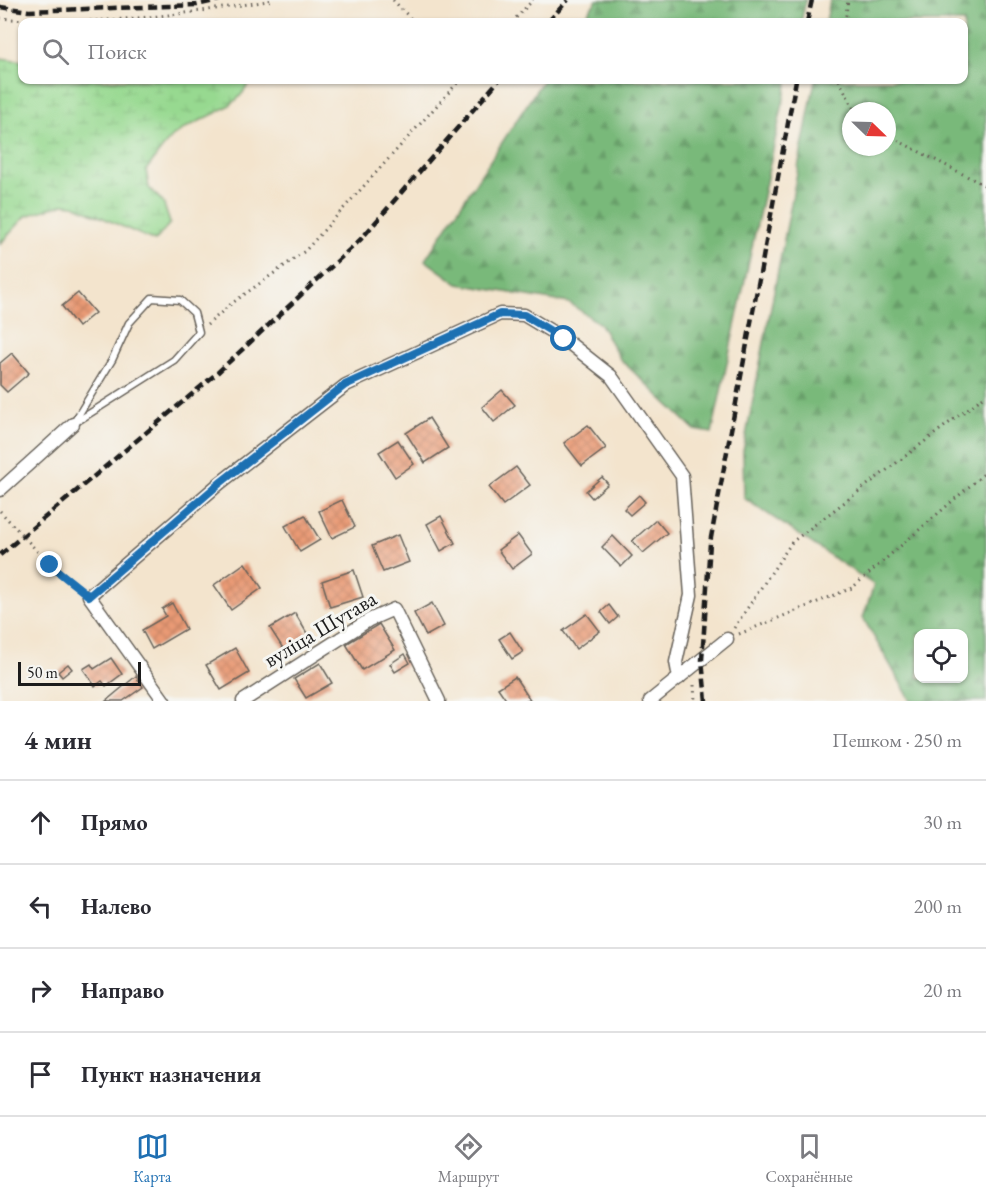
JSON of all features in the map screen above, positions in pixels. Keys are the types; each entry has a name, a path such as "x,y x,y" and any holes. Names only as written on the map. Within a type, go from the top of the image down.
{"street":[{"path":"164,701 89,596 220,483 345,385 500,314 524,315 564,339 611,376 682,476 692,595 676,662 680,678"},
{"path":"0,490 73,424"},
{"name":"вуліца Шутава","path":"243,701 369,620 394,609 439,701"},
{"path":"650,701 727,639"}],"lane":[{"path":"152,298 180,300 194,313 199,333 174,360 73,424 112,360 129,323 152,298"}],"path":[{"path":"115,18 171,16 273,0"},
{"path":"393,0 410,18"},
{"path":"516,18 532,0"},
{"path":"846,18 848,0"},
{"path":"0,18 18,20"},
{"path":"199,333 231,304 305,251 456,84"},
{"path":"841,84 850,102"},
{"path":"896,140 986,186"},
{"path":"727,639 792,542 986,395"},
{"path":"727,639 852,588 986,472"},
{"path":"0,511 50,565 89,596"}],"green space":[{"path":"597,0 806,0 802,18 584,18"},
{"path":"830,0 986,0 986,701 911,701 863,618 874,585 744,498 743,451 814,84 968,84 968,18 827,18"},
{"path":"0,58 18,60 18,84 248,84 237,99 228,106 172,137 146,170 149,188 163,202 170,223 155,241 74,205 64,204 26,216 0,244"},
{"path":"540,84 787,84 712,433 695,430 620,359 600,324 569,303 458,284 425,260"}],"building":[{"path":"78,293 95,313 78,327 62,306"},
{"path":"12,353 29,373 7,392 0,385 0,363"},
{"path":"502,390 515,405 494,422 482,407"},
{"path":"429,418 448,448 425,463 406,433"},
{"path":"588,425 606,448 582,466 564,443"},
{"path":"398,440 414,464 395,477 379,452"},
{"path":"516,467 530,485 503,505 489,487"},
{"path":"602,477 608,484 592,498 586,491"},
{"path":"639,495 645,502 630,515 624,509"},
{"path":"342,500 355,527 332,538 319,511"},
{"path":"305,515 320,540 300,552 285,526"},
{"path":"441,516 455,543 441,551 427,524"},
{"path":"656,520 667,533 643,553 632,541"},
{"path":"398,535 409,562 383,572 372,546"},
{"path":"518,535 532,554 512,569 498,550"},
{"path":"613,536 632,556 621,567 602,547"},
{"path":"245,563 262,588 231,610 214,585"},
{"path":"354,570 363,597 330,607 322,581"},
{"path":"172,603 186,629 152,649 142,630 166,616 162,609"},
{"path":"432,603 444,626 426,636 414,613"},
{"path":"609,605 618,617 610,624 601,612"},
{"path":"295,613 308,635 284,650 270,628"},
{"path":"587,614 600,631 576,649 563,631"},
{"path":"379,624 395,650 362,670 346,644"},
{"path":"510,632 523,652 512,659 499,639"},
{"path":"235,648 249,673 221,690 206,665"},
{"path":"405,654 410,663 395,672 390,664"},
{"path":"111,658 122,674 106,686 102,681 95,686 83,669 91,664 94,669"},
{"path":"320,663 332,683 306,698 294,679"},
{"path":"68,664 72,669 62,677 58,672"},
{"path":"136,676 143,687 123,701 106,701"},
{"path":"515,677 531,701 507,701 498,688"}],"railway":[{"path":"0,7 29,11 197,5 219,0"},
{"path":"552,18 568,0"},
{"path":"808,18 812,0"},
{"path":"0,555 216,374 361,239 496,84"},
{"path":"706,701 702,660 710,543 795,84"}],"route":[{"path":"50,565 89,596 220,483 345,385 500,314 524,315 564,339"}]}
